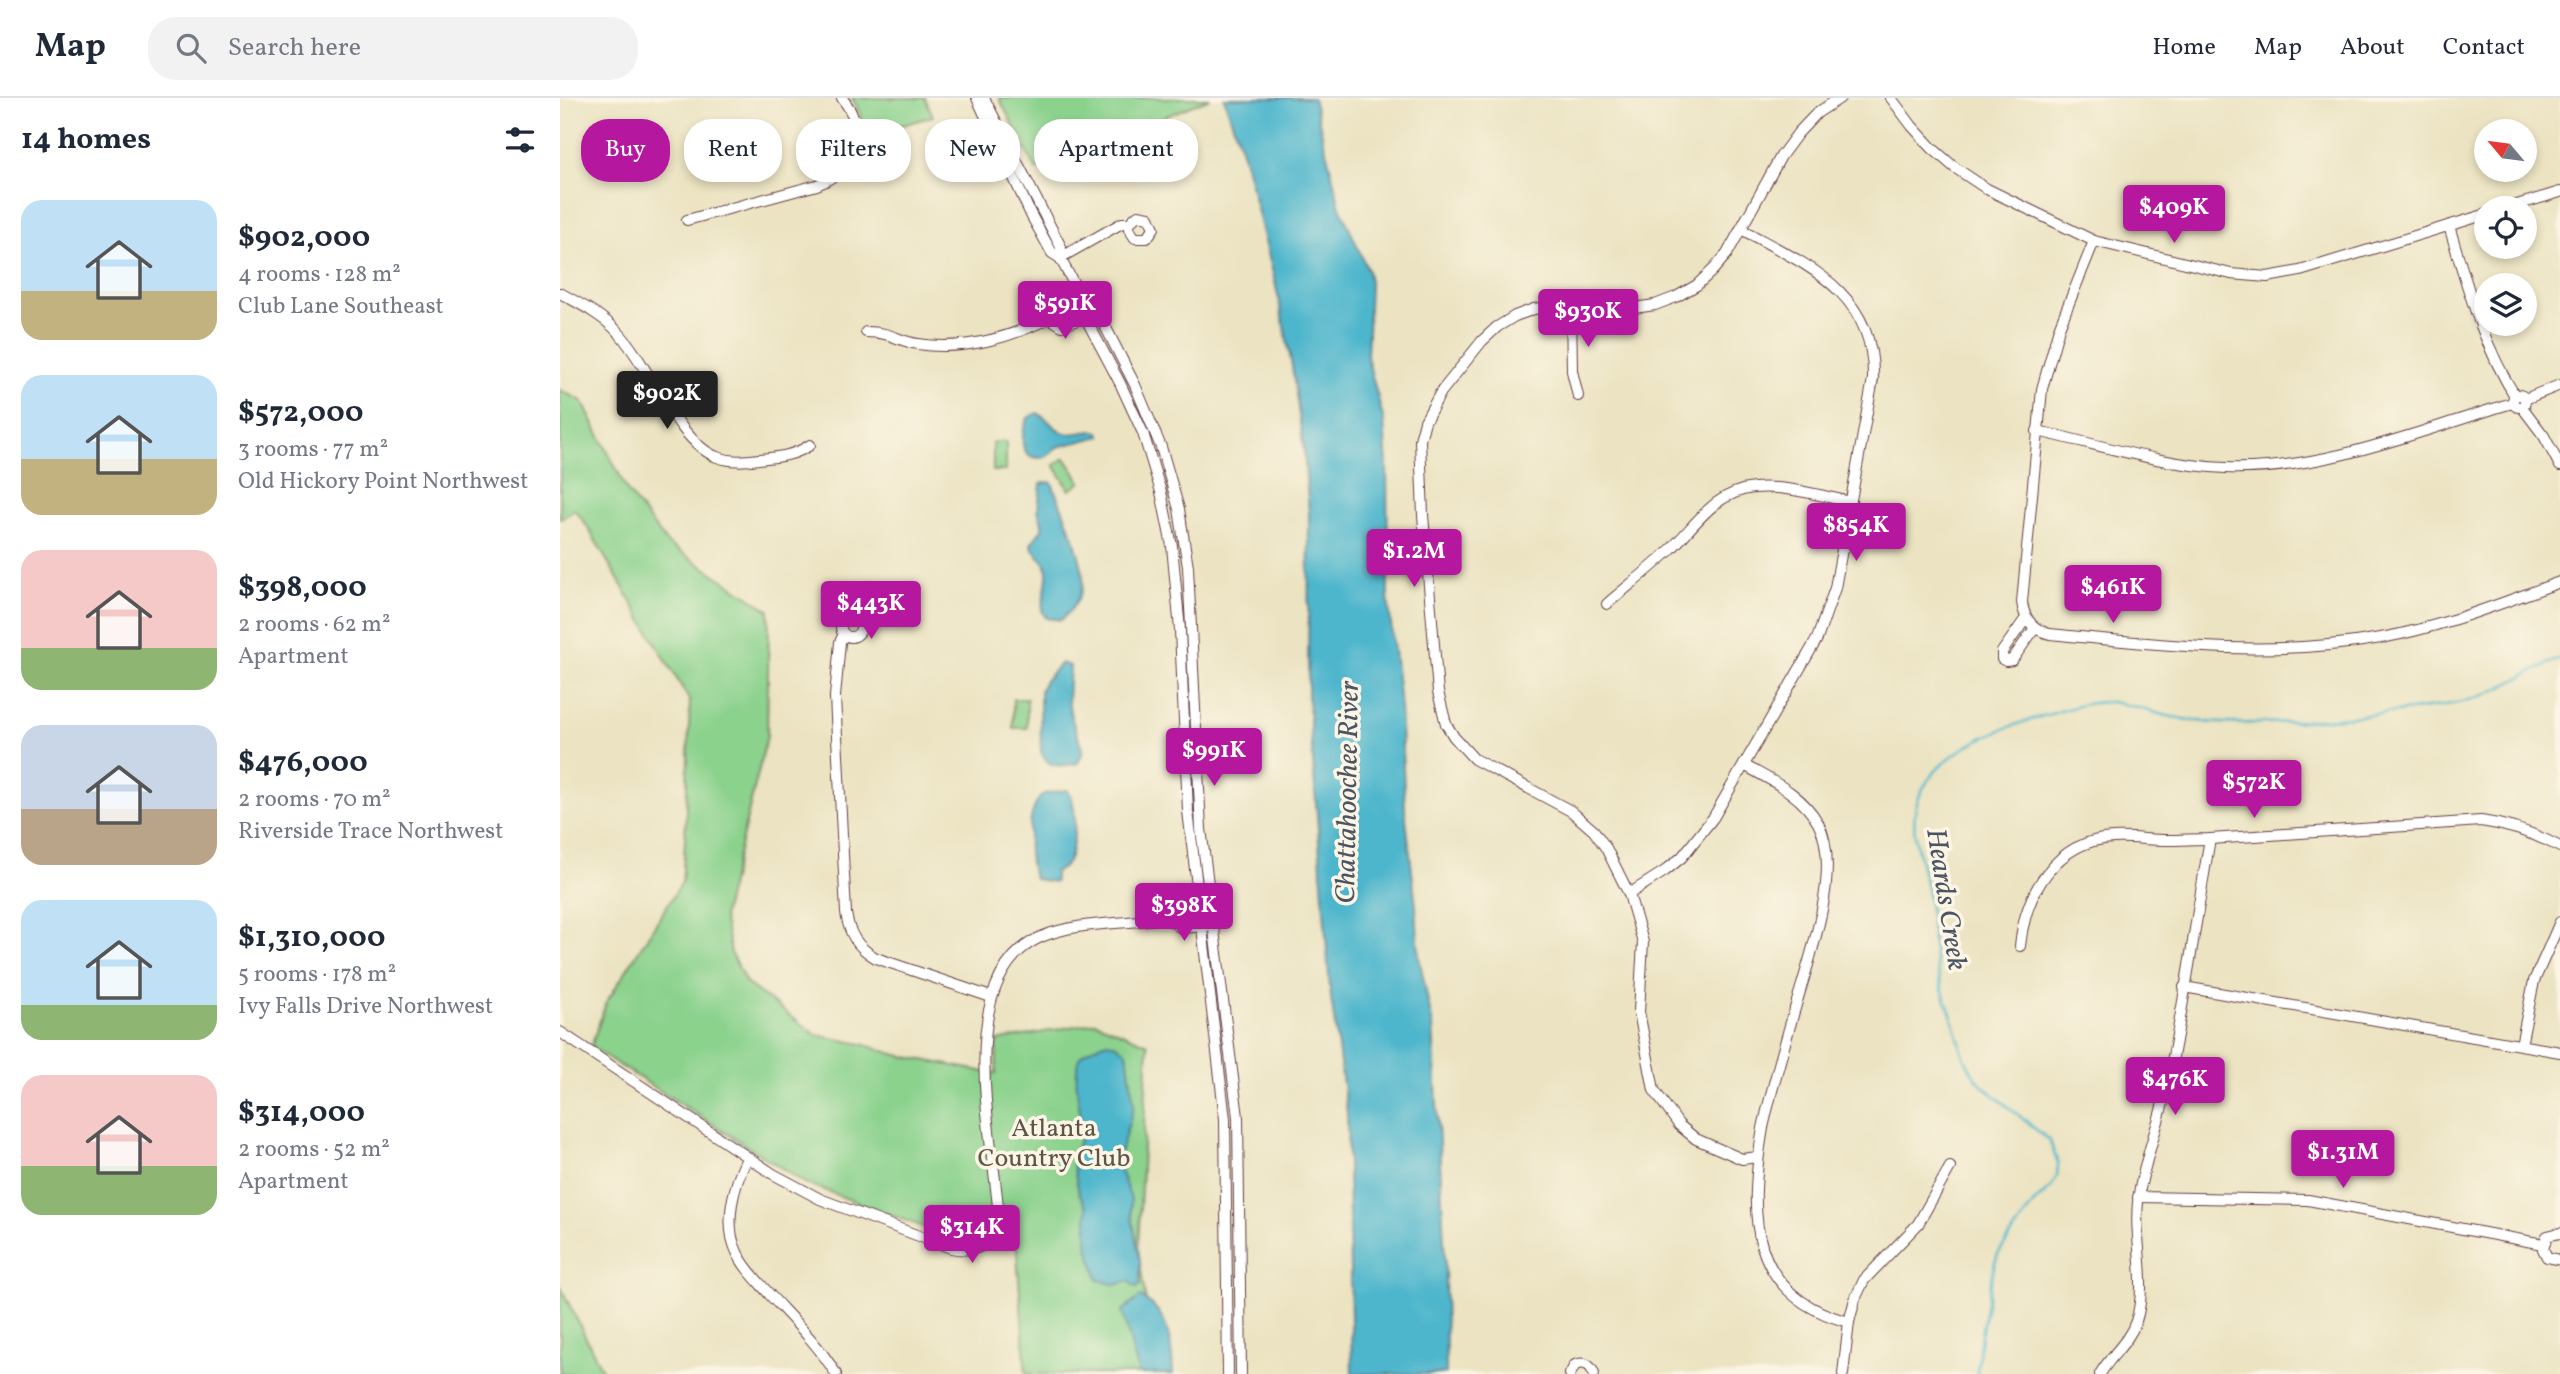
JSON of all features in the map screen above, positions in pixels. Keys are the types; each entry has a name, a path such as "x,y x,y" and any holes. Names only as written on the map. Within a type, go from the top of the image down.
{"street":[{"path":"687,220 817,186 832,179 851,157 857,135 852,112 842,98"},
{"path":"977,98 1031,215 1052,253 1060,258 1078,293 1085,317 1143,433 1167,520 1180,630 1188,811 1225,1119 1228,1374"},
{"path":"984,98 1061,247 1060,258"},
{"path":"1758,1157 1742,1159 1696,1139 1679,1125 1654,1090 1639,1013 1643,942 1629,894 1606,848 1580,818 1555,801 1485,766 1464,750 1446,724 1438,692 1419,460 1425,421 1441,392 1482,341 1497,327 1534,309 1554,306 1634,309 1676,297 1697,285 1727,254 1781,156 1798,132 1817,113 1840,98"},
{"path":"1891,98 1912,126 1954,167 1987,189 2094,241 2231,274 2267,277 2300,271 2474,219"},
{"path":"2537,199 2560,192"},
{"path":"1060,258 1122,223 1129,223"},
{"path":"2449,226 2484,338 2499,370 2544,436 2560,466"},
{"path":"1629,894 1665,871 1694,844 1713,818 1825,622 1835,588 1873,379 1872,354 1865,329 1850,301 1830,280 1741,229"},
{"path":"2094,241 2048,361 2037,431 2022,602 2026,618 2035,628 2050,634 2198,649 2263,650 2325,646 2441,624 2560,583"},
{"path":"560,293 603,318 620,333 686,432 702,449 712,455 738,461 790,456 810,445"},
{"path":"1049,318 1051,305 1078,293"},
{"path":"1078,293 1095,310 1135,385 1161,447 1179,509 1189,576 1201,830 1231,1057 1239,1145 1241,1374"},
{"path":"1571,307 1572,371 1578,396"},
{"path":"1049,318 1062,326 1085,317"},
{"path":"866,332 888,333 919,344 954,345 1004,336 1049,318"},
{"path":"2037,431 2185,464 2264,468 2333,457 2519,401 2560,385"},
{"path":"1607,604 1668,552 1707,509 1733,493 1752,488 1771,488 1851,502"},
{"path":"2026,618 2002,652 2006,662 2012,660 2035,628"},
{"path":"844,634 840,642 835,697 846,913 851,932 860,946 876,958 990,997"},
{"path":"1744,765 1790,791 1809,809 1820,826 1826,867 1822,911 1769,1100 1758,1157 1756,1226 1769,1267 1788,1291 1805,1306 1849,1322"},
{"path":"2020,946 2024,915 2034,890 2052,867 2074,851 2112,838 2210,839 2481,821 2505,824 2531,832 2560,847"},
{"path":"2100,1374 2129,1337 2139,1311 2141,1293 2137,1235 2138,1197 2144,1164 2166,1090 2210,839"},
{"path":"560,1032 799,1189 852,1212 951,1248 972,1250 985,1246 995,1234 999,1220 984,1059 990,997 1007,964 1037,939 1066,930 1166,917 1181,902 1209,897"},
{"path":"1166,917 1181,928 1213,925"},
{"path":"2521,1045 2534,981 2560,922"},
{"path":"2184,987 2560,1052"},
{"path":"747,1157 732,1206 732,1236 736,1251 756,1279 826,1357 836,1374"},
{"path":"1843,1374 1849,1322 1864,1280 1918,1224 1950,1167"},
{"path":"2138,1197 2308,1200 2543,1244"},
{"path":"2543,1244 2550,1234 2560,1233"},
{"path":"2543,1244 2547,1257 2560,1260"},
{"path":"1570,1374 1572,1367 1583,1363 1590,1366 1594,1374"}],"green space":[{"path":"852,98 925,98 933,116 911,123 911,119 860,119"},
{"path":"999,98 1210,98 1159,119 1034,119 1034,166 1020,139 1020,119 1010,119"},
{"name":"Atlanta Country Club","path":"560,390 582,401 628,492 667,543 769,610 767,736 723,916 731,953 746,983 816,1035 862,1044 897,1055 996,1074 997,1041 1096,1022 1148,1044 1138,1250 1157,1374 1026,1374 1015,1226 986,1226 958,1240 805,1183 591,1047 606,1003 682,882 690,701 585,523 575,510 560,519"},
{"path":"993,442 1006,442 1006,471 993,471"},
{"path":"1065,458 1081,482 1070,490 1054,465"},
{"path":"1013,699 1027,699 1027,728 1013,728"},
{"path":"560,1286 604,1374 560,1374"}],"water":[{"name":"Chattahoochee River","path":"1224,98 1313,98 1340,207 1368,271 1370,283 1367,357 1384,421 1388,597 1400,705 1405,810 1419,957 1433,1026 1445,1260 1446,1374 1352,1374 1347,1113 1330,990 1308,695 1309,513 1304,451 1292,366 1275,281 1244,157"},
{"path":"1037,413 1065,433 1095,431 1101,436 1057,447 1045,457 1030,456 1023,446 1023,432 1028,418"},
{"path":"1052,483 1066,519 1083,573 1081,594 1061,620 1046,618 1042,611 1047,568 1031,544 1042,529 1038,510 1041,484"},
{"path":"1061,663 1070,666 1068,700 1083,751 1078,763 1061,766 1047,761 1041,751 1040,691 1044,682"},
{"path":"1067,790 1075,815 1074,839 1069,859 1065,866 1055,872 1055,882 1035,879 1029,848 1034,810 1044,794"},
{"path":"1107,1042 1117,1044 1127,1052 1134,1106 1117,1163 1131,1199 1140,1260 1140,1285 1136,1287 1128,1281 1116,1285 1098,1280 1087,1243 1087,1208 1079,1193 1073,1164 1078,1143 1084,1134 1077,1093 1079,1062 1087,1051"},
{"path":"1140,1297 1150,1303 1163,1319 1170,1340 1173,1374 1139,1374 1122,1311"}],"waterway":[{"name":"Heards Creek","path":"1977,1374 1981,1335 1998,1254 2033,1204 2051,1187 2057,1176 2058,1164 2050,1141 1983,1086 1972,1073 1963,1053 1938,975 1927,888 1915,836 1915,810 1929,779 1942,764 1977,741 2016,724 2089,703 2118,703 2174,717 2214,723 2330,719 2463,701 2494,691 2560,659"}]}
